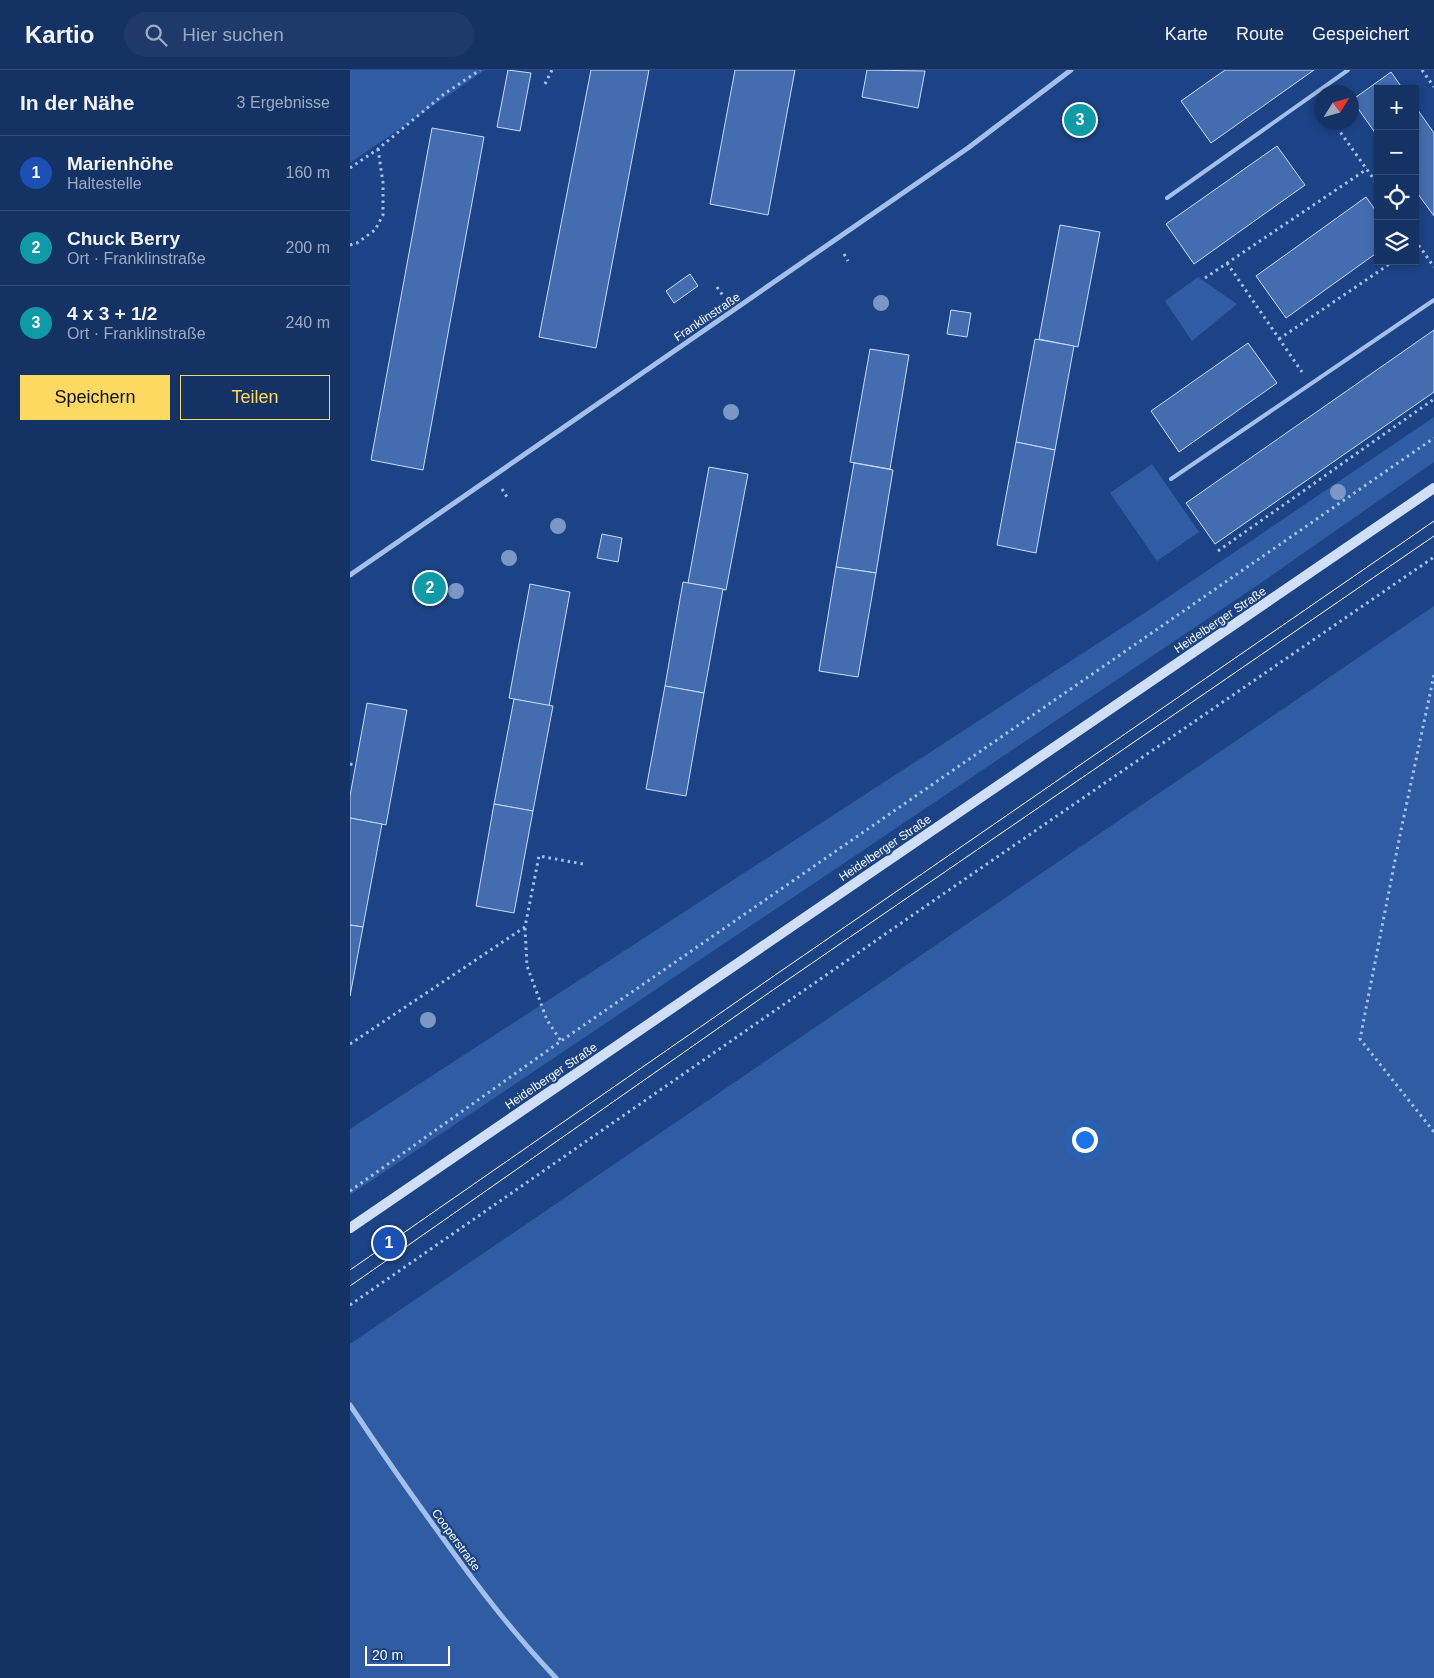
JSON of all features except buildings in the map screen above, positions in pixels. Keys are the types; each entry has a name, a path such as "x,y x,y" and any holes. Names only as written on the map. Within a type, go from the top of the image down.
{"street":[{"name":"Franklinstraße","path":"350,575 960,154 1071,70"},
{"name":"Heidelberger Straße","path":"350,1228 1434,488"},
{"name":"Cooperstraße","path":"350,1405 384,1457 484,1595 525,1645 556,1678"}],"lane":[{"path":"1167,198 1348,70"},
{"path":"1171,479 1434,300"}],"path":[{"path":"350,168 378,149 444,94 480,70"},
{"path":"545,84 552,70"},
{"path":"1422,70 1434,87"},
{"path":"1340,130 1374,179"},
{"path":"350,245 357,243 375,230 383,215 383,183 378,149"},
{"path":"1205,278 1367,168"},
{"path":"1419,248 1434,267"},
{"path":"1227,263 1310,384"},
{"path":"1279,339 1388,265"},
{"path":"1218,551 1434,399"},
{"path":"350,1190 561,1041 1434,438"},
{"path":"350,1305 1434,557"},
{"path":"1434,674 1360,1039 1434,1132"},
{"path":"350,764 356,765"},
{"path":"561,1041 547,1020 527,966 525,927 539,856 583,864"},
{"path":"350,1044 525,927"}],"shaded area":[{"path":"350,70 485,70 350,163"},
{"path":"1198,277 1237,304 1192,341 1165,301"},
{"path":"1434,417 1434,462 1255,587 350,1195 350,1129 1146,612"},
{"path":"1152,464 1199,532 1157,561 1110,493"},
{"path":"1434,606 1434,1678 350,1678 350,1344"}],"tram line":[{"path":"350,1270 1434,521"},
{"path":"350,1286 770,992 1434,536"}],"place":[{"name":"4 x 3 + 1/2","path":"1080,120"},
{"name":"Chuck Berry","path":"430,588"},
{"name":"Marienhöhe","path":"389,1243"}]}
